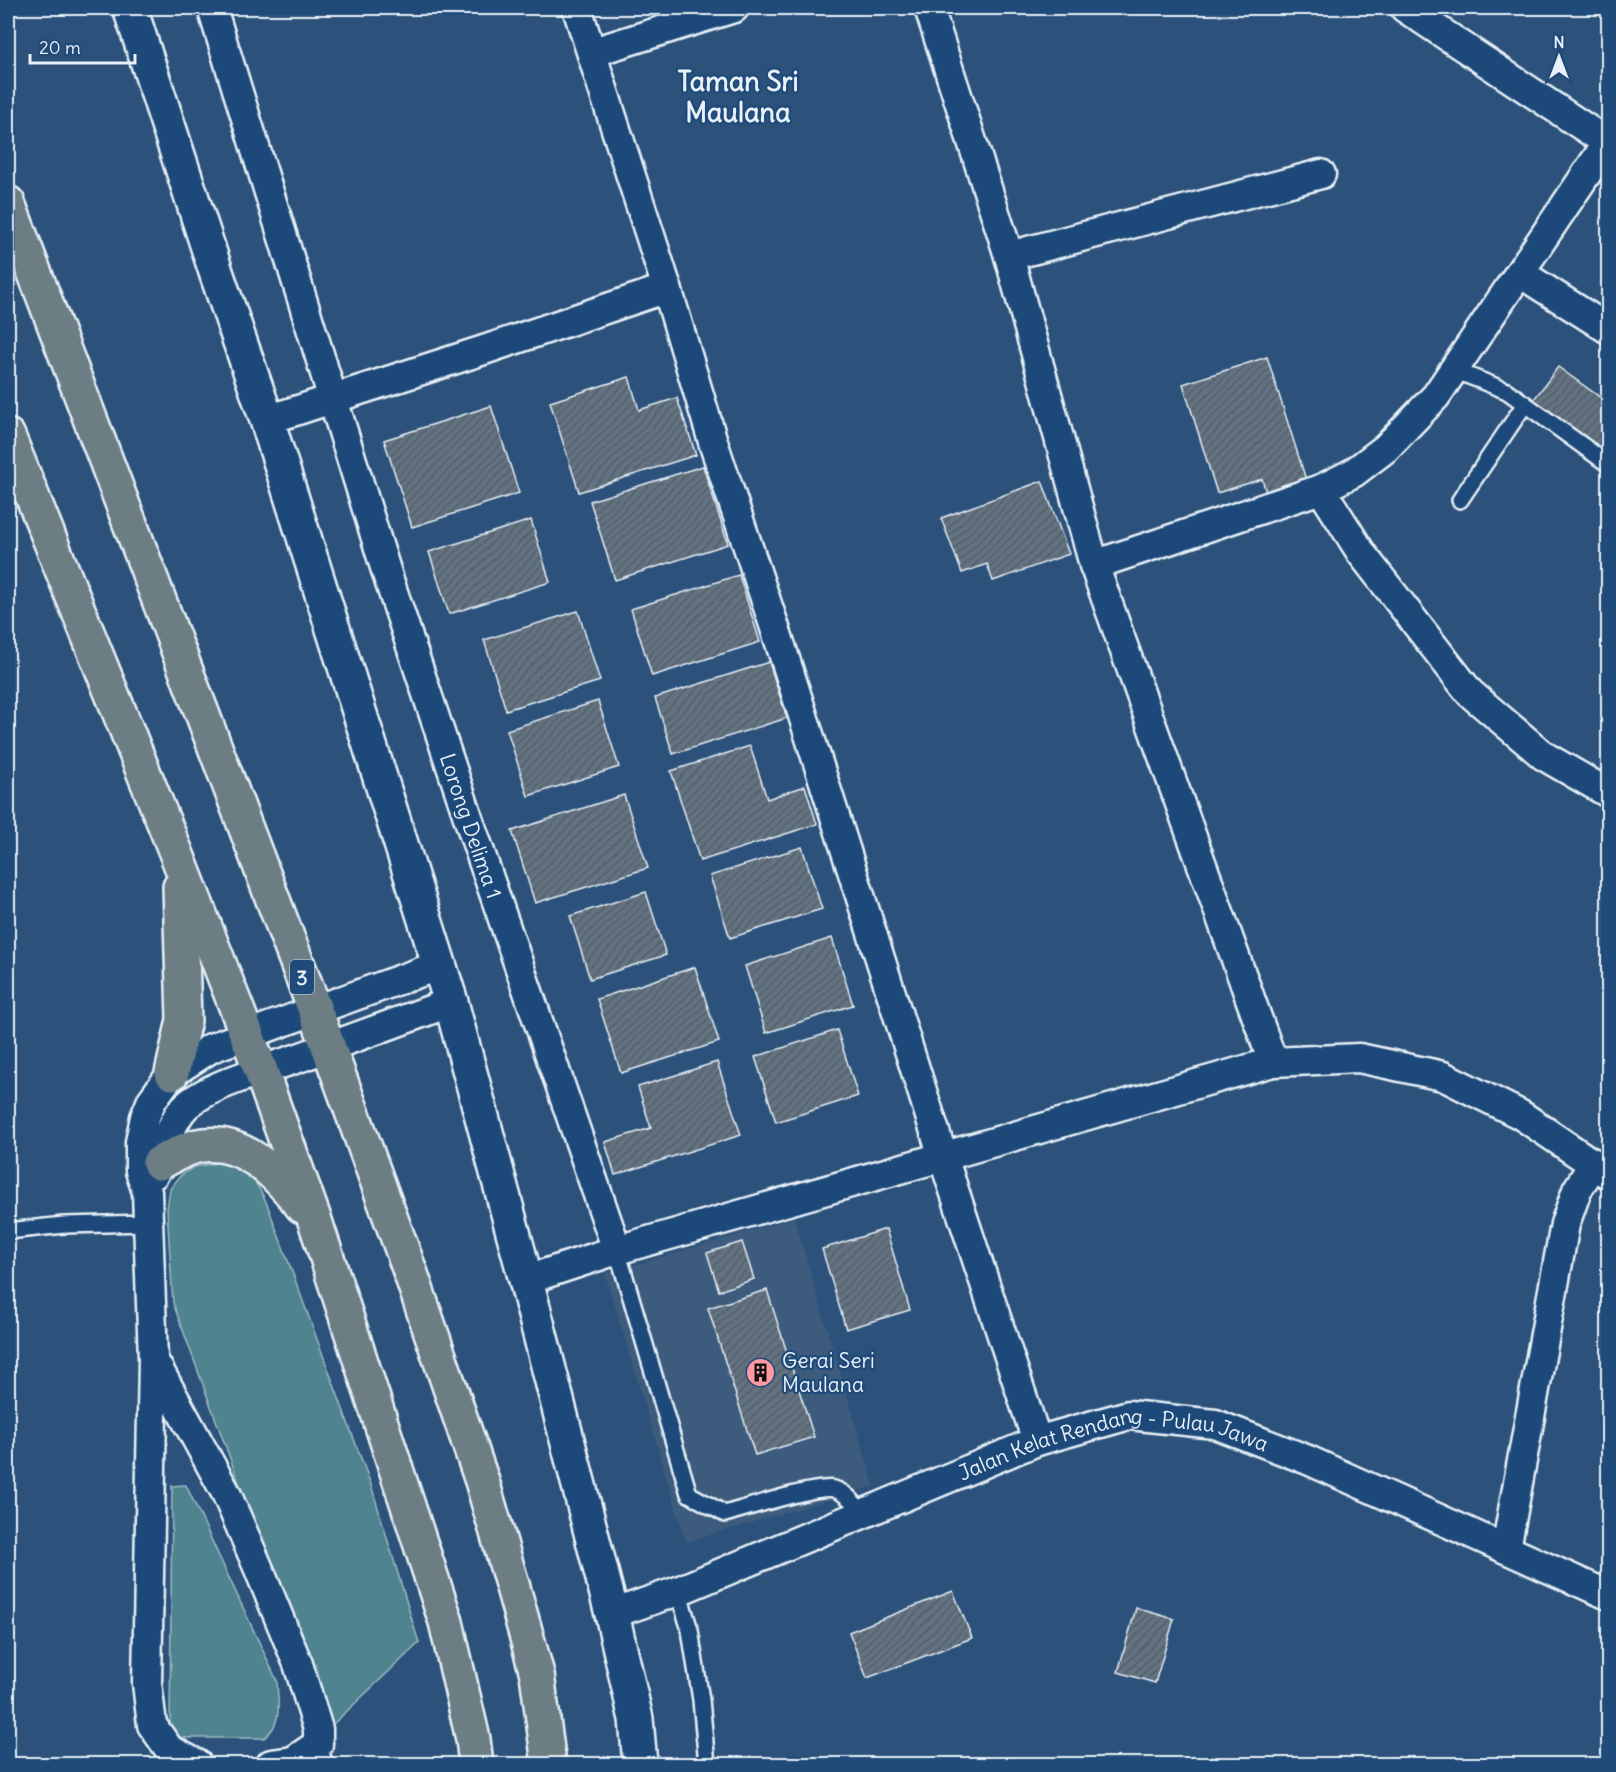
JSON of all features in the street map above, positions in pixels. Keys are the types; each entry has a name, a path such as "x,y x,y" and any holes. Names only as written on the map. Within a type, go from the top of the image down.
{"highway":[{"name":"3","path":"8,203 315,1010 411,1274 482,1481 537,1674 549,1764"},
{"path":"8,436 247,1034 316,1224 446,1622 473,1739 476,1764"},
{"path":"172,1073 184,1020 181,904 177,855"},
{"path":"153,1177 181,1152 207,1145 226,1147 247,1154 264,1165 283,1182 316,1224"}],"street":[{"path":"130,8 267,420 451,1002 526,1280 612,1614 636,1719 640,1764"},
{"name":"Lorong Delima 1","path":"212,8 388,577 616,1250"},
{"path":"577,8 667,288 714,445 943,1157 1037,1441"},
{"path":"592,52 734,8"},
{"path":"929,8 1009,256 1094,565 1273,1062"},
{"path":"1094,565 1321,489 1353,473 1386,448 1436,396 1608,143 1405,8"},
{"path":"1009,256 1321,174"},
{"path":"1520,273 1608,329"},
{"path":"267,420 667,288"},
{"path":"1321,489 1362,554 1470,693 1544,756 1608,794"},
{"path":"153,1177 140,1171 140,1142 145,1117 152,1100 172,1073 211,1048 440,965"},
{"path":"197,1764 168,1749 152,1725 147,1683 153,1359 148,1223 153,1177 175,1123 184,1109 195,1099 261,1071 451,1002"},
{"path":"526,1280 616,1250 1273,1062 1359,1058 1443,1076 1521,1115 1601,1168 1577,1190 1564,1224 1506,1549"},
{"path":"153,1359 226,1493 298,1664 318,1729 322,1754 271,1764"},
{"name":"Jalan Kelat Rendang - Pulau Jawa","path":"612,1614 678,1592 1037,1441 1129,1415 1215,1424 1308,1460 1608,1595"}],"lane":[{"path":"1454,370 1507,391 1608,464"},
{"path":"1460,500 1525,404"},
{"path":"8,1231 64,1225 148,1223"},
{"path":"616,1250 689,1494 725,1514 814,1490 833,1489 849,1497 862,1513"},
{"path":"678,1592 690,1630 701,1700 707,1764"}],"shaded area":[{"path":"794,1218 874,1486 686,1542 605,1274"},
{"path":"815,1757 815,1764 725,1764 725,1760"}],"green space":[{"path":"222,1162 245,1172 255,1182 267,1204 371,1485 419,1643 329,1728 173,1303 167,1209 170,1189 181,1175 194,1167"},
{"path":"186,1485 277,1681 277,1720 264,1738 185,1738 174,1736 170,1726 172,1486"}],"building":[{"path":"1267,357 1307,483 1267,495 1262,479 1217,493 1183,384"},
{"path":"1558,367 1608,403 1608,456 1532,402"},
{"path":"629,377 639,410 677,398 696,455 579,492 550,402"},
{"path":"491,406 519,493 412,527 384,440"},
{"path":"703,466 728,544 615,580 590,501"},
{"path":"1042,481 1069,554 993,581 987,564 962,573 941,518"},
{"path":"531,520 550,582 449,614 429,552"},
{"path":"739,575 760,642 652,676 631,609"},
{"path":"578,611 600,681 506,710 484,640"},
{"path":"769,662 787,718 673,754 655,698"},
{"path":"598,701 619,767 528,796 507,730"},
{"path":"750,746 767,799 805,786 817,824 700,861 671,771"},
{"path":"624,795 648,868 535,903 512,831"},
{"path":"802,847 822,909 730,938 710,876"},
{"path":"646,892 666,955 590,979 570,916"},
{"path":"832,938 853,1005 766,1033 745,966"},
{"path":"695,967 719,1042 621,1073 597,999"},
{"path":"837,1030 858,1096 776,1122 755,1057"},
{"path":"717,1062 741,1135 615,1175 605,1142 651,1128 638,1087"},
{"path":"886,1229 910,1310 846,1329 822,1249"},
{"path":"742,1242 754,1279 719,1291 707,1253"},
{"name":"Gerai Seri Maulana","path":"767,1290 814,1437 755,1455 708,1308"},
{"path":"953,1591 972,1638 867,1678 849,1632"},
{"path":"1136,1608 1174,1619 1155,1683 1118,1672"}],"place":[{"name":"Gerai Seri Maulana","path":"761,1372"}],"district":[{"name":"Taman Sri Maulana","path":"738,96"}]}
